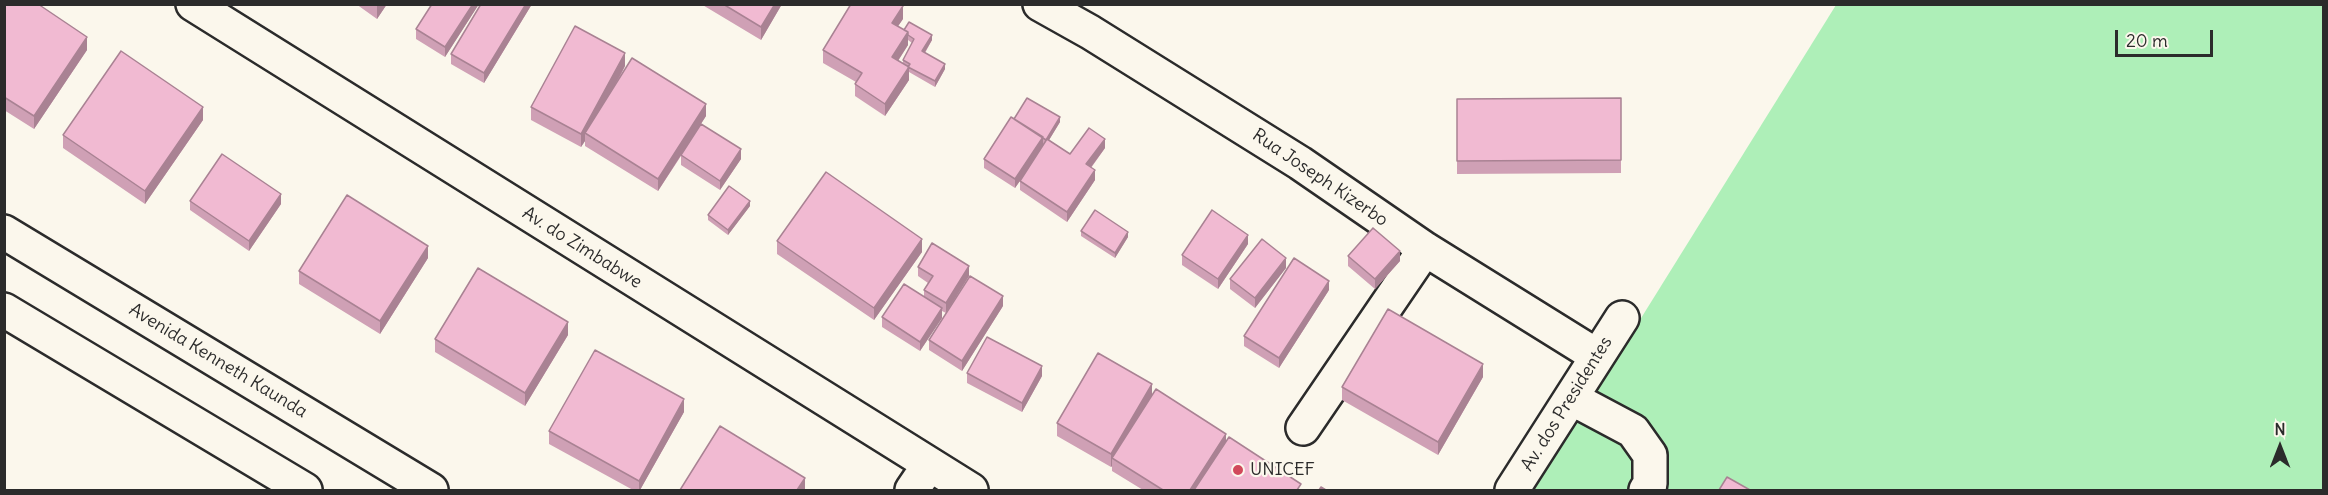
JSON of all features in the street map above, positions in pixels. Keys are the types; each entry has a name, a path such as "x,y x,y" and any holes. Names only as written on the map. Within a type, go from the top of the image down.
{"street":[{"name":"Av. do Zimbabwe","path":"194,4 920,478 971,490"},
{"name":"Rua Joseph Kizerbo","path":"1040,4 1090,32 1300,163 1425,249 1597,356"},
{"name":"Avenida Kenneth Kaunda","path":"4,232 431,490"},
{"path":"1303,428 1425,249"},
{"path":"4,310 305,490"},
{"name":"Av. dos Presidentes","path":"1512,490 1622,318"},
{"path":"1571,398 1633,431 1650,455 1650,484 1646,490"}],"green space":[{"path":"1836,5 2323,5 2323,490 1534,490"}],"building":[{"path":"4,4 38,4 87,37 34,116 4,97"},
{"path":"432,4 473,4 445,47 416,29"},
{"path":"481,4 526,4 484,73 451,54"},
{"path":"723,4 775,4 761,27"},
{"path":"851,4 901,4 903,6 892,23 908,32 892,57 909,67 885,104 855,84 862,73 823,50"},
{"path":"909,22 932,35 922,51 945,64 935,81 908,67 910,64 903,60 914,39 904,30"},
{"path":"575,26 625,53 581,134 531,107"},
{"path":"121,51 203,107 145,191 63,135"},
{"path":"632,58 706,104 658,179 585,133"},
{"path":"1027,98 1060,117 1046,140 1014,119"},
{"path":"1621,98 1621,160 1457,161 1457,99"},
{"path":"1011,117 1043,137 1015,179 984,159"},
{"path":"701,124 741,149 720,181 681,155"},
{"path":"1089,128 1105,139 1086,164 1095,170 1067,212 1020,181 1047,139 1070,154"},
{"path":"222,154 281,194 249,241 190,201"},
{"path":"826,172 922,239 874,308 777,241"},
{"path":"729,186 750,201 728,230 708,215"},
{"path":"347,195 428,246 380,321 299,271"},
{"path":"1095,210 1128,232 1115,253 1081,231"},
{"path":"1212,210 1248,235 1218,279 1182,255"},
{"path":"1373,228 1400,251 1375,279 1348,256"},
{"path":"1262,239 1286,258 1255,298 1230,279"},
{"path":"932,243 969,266 946,303 924,290 933,276 918,267"},
{"path":"1294,258 1329,281 1279,358 1244,336"},
{"path":"478,268 568,322 525,393 435,339"},
{"path":"970,276 1003,296 962,361 929,340"},
{"path":"904,284 942,308 920,342 882,317"},
{"path":"1388,309 1483,364 1438,442 1342,387"},
{"path":"987,337 1042,366 1022,403 967,373"},
{"path":"595,350 684,399 639,481 549,431"},
{"path":"1098,353 1152,384 1111,454 1057,423"},
{"path":"1156,389 1226,434 1190,490 1163,490 1112,458"},
{"path":"720,426 805,478 797,490 680,490"},
{"path":"1229,437 1301,484 1297,490 1194,490"},
{"path":"1727,477 1750,490 1719,490"}],"place":[{"name":"UNICEF","path":"1238,470"}]}
